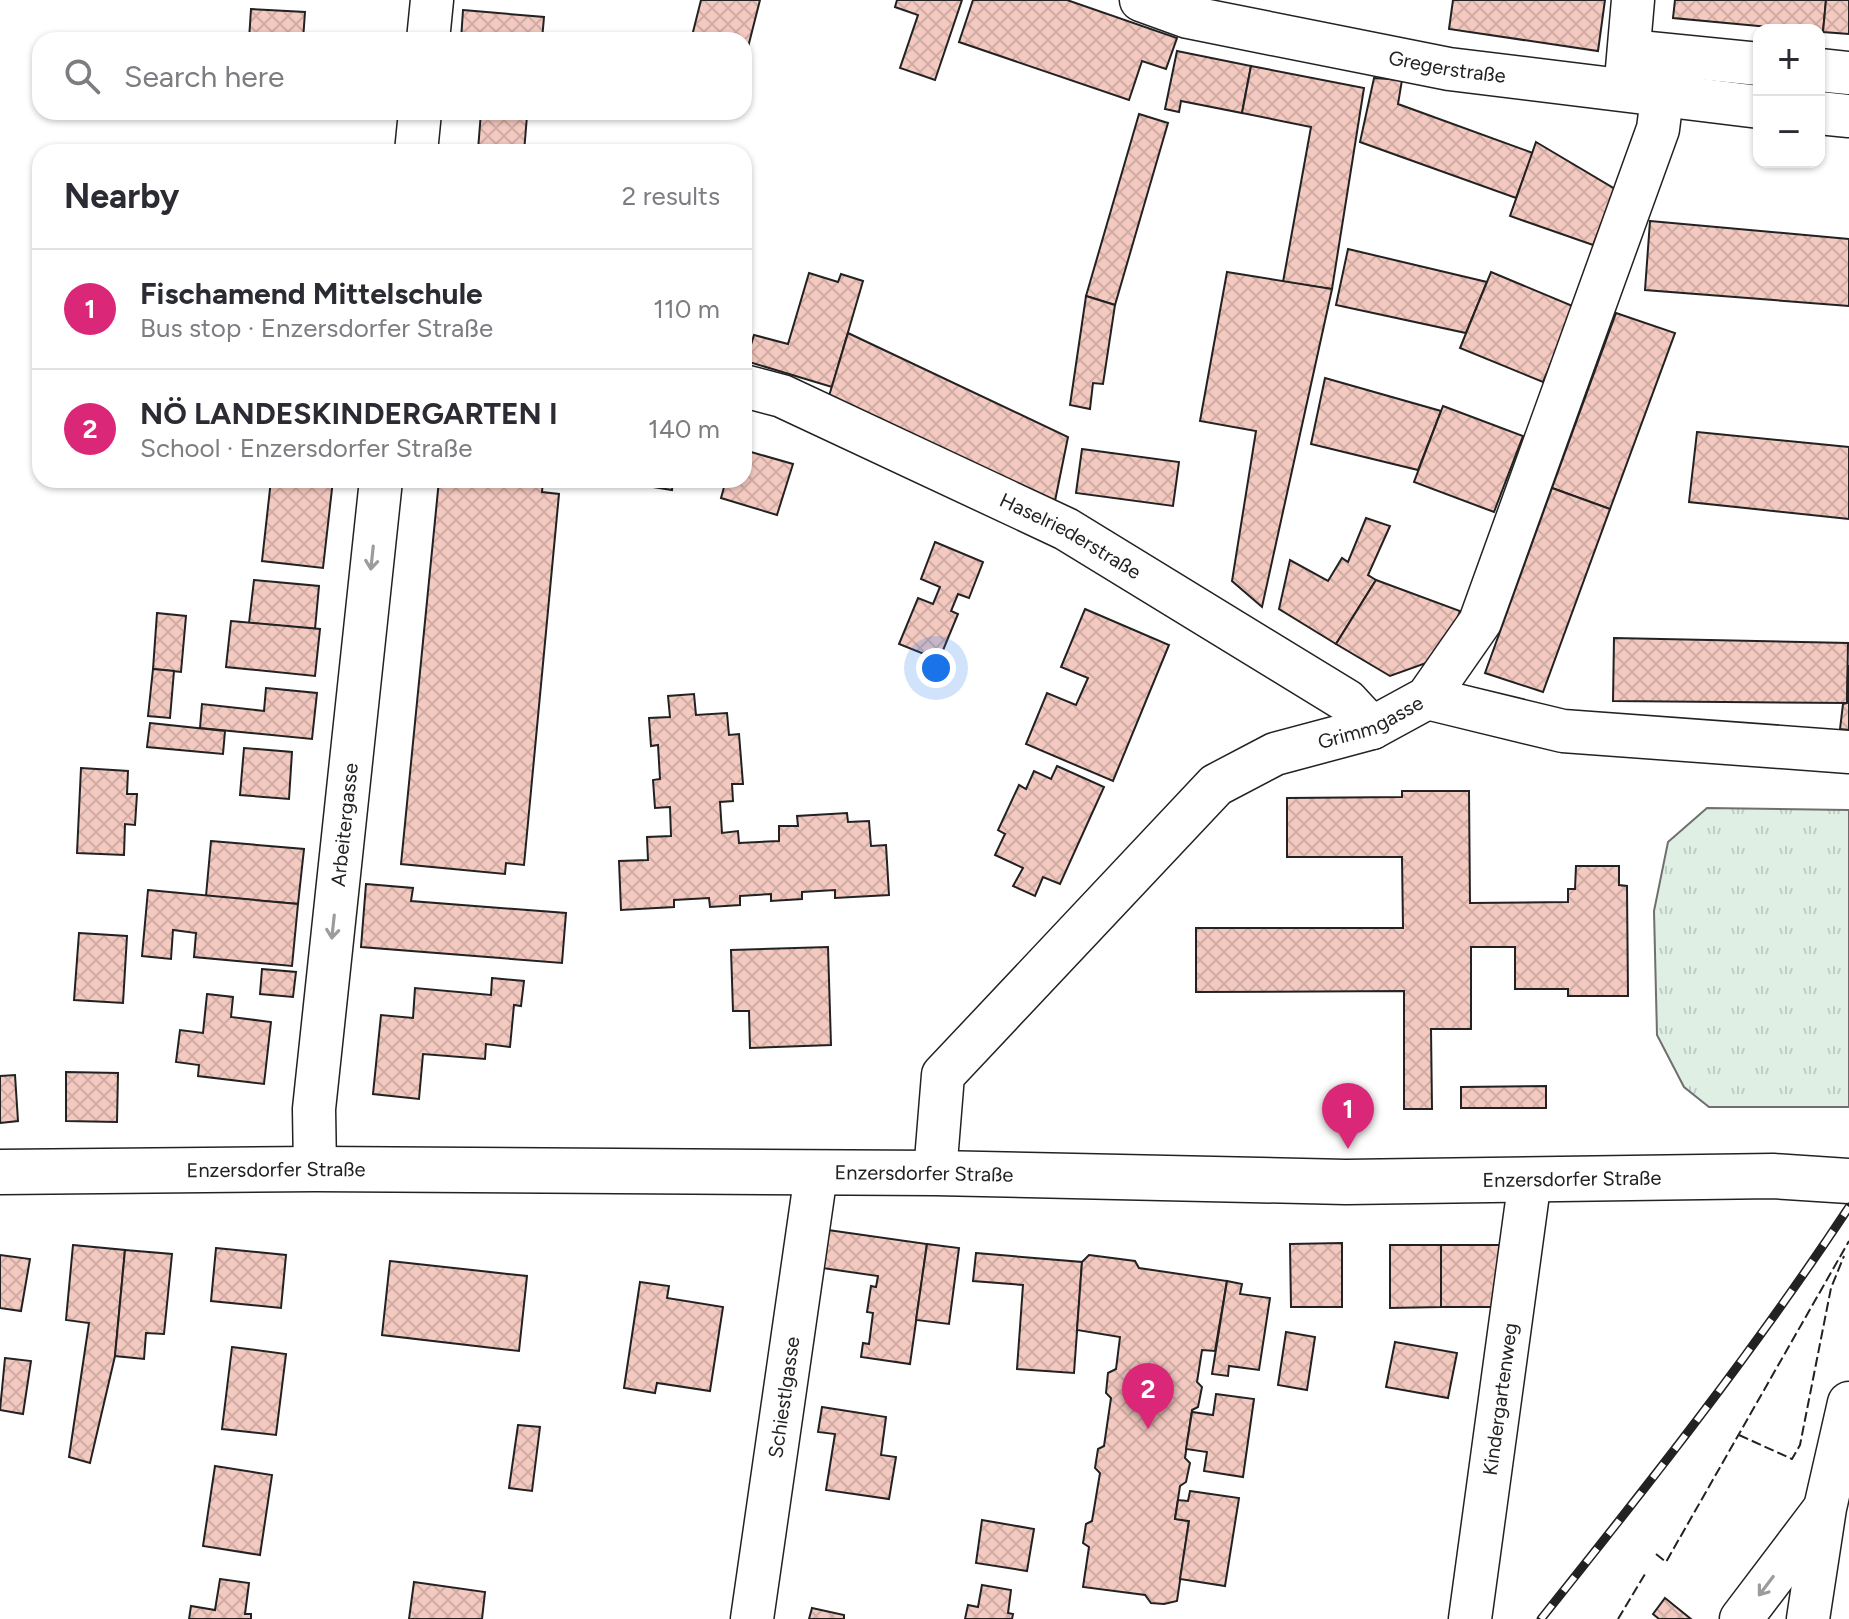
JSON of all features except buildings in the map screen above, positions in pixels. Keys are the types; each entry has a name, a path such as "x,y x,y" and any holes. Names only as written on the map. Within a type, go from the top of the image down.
{"main road":[{"name":"Enzersdorfer Straße","path":"0,1172 315,1169 935,1173 1346,1182 1773,1176 1849,1181"}],"street":[{"path":"429,32 432,0"},
{"name":"Gregerstraße","path":"1141,0 1188,17 1449,69 1753,106"},
{"name":"Grimmgasse","path":"935,1173 943,1075 1216,785 1275,754 1372,728 1427,698 1480,622 1658,129 1629,51 1633,0"},
{"path":"1629,51 1753,63"},
{"path":"1825,71 1849,73"},
{"path":"1825,114 1849,116"},
{"path":"417,144 419,120"},
{"name":"Haselriederstraße","path":"752,388 782,396 1066,529 1347,701 1372,728"},
{"name":"Arbeitergasse","path":"315,1169 314,1109 380,488"},
{"path":"1427,698 1563,731 1849,752"},
{"name":"Schiestlgasse","path":"752,1619 816,1174"},
{"name":"Kindergartenweg","path":"1470,1619 1530,1179"},
{"path":"1808,1619 1825,1508 1849,1403"},
{"path":"1741,1619 1825,1508"}],"green space":[{"path":"1707,808 1849,810 1849,1107 1709,1107 1684,1087 1657,1035 1654,911 1668,842"}],"railway":[{"path":"1541,1619 1738,1365 1849,1207"}],"fence":[{"path":"1656,1554 1666,1562 1849,1241"},
{"path":"1739,1435 1792,1459 1800,1445 1831,1288 1844,1256"},
{"path":"1618,1619 1645,1574"}],"place":[{"name":"Fischamend Mittelschule","path":"1348,1149"},
{"name":"NÖ LANDESKINDERGARTEN I","path":"1148,1429"}]}
